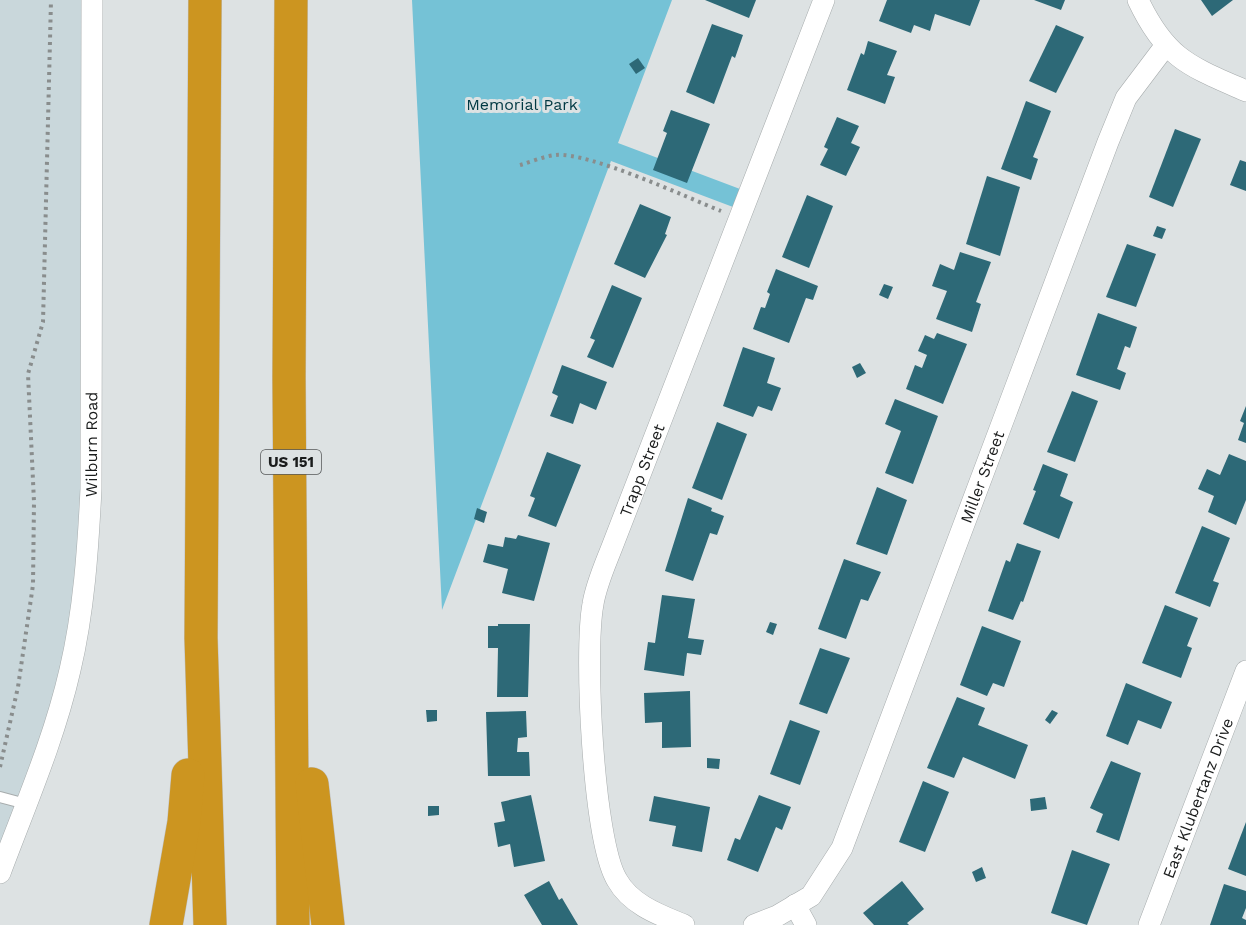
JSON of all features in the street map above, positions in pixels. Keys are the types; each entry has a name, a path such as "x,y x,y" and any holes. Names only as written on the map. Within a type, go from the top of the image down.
{"highway":[{"path":"205,0 201,638 210,925"},
{"name":"US 151","path":"291,0 289,378 293,925"},
{"path":"289,378 306,516 312,803 328,925"},
{"path":"166,925 184,822 201,638"}],"street":[{"name":"Wilburn Road","path":"0,873 65,690 87,567 91,489 92,0"},
{"name":"Trapp Street","path":"684,925 650,911 631,896 617,880 604,847 595,763 589,653 593,603 612,547 824,0"},
{"path":"1138,0 1159,39 1189,67 1246,91"},
{"name":"Miller Street","path":"795,905 811,896 842,848 1108,142 1126,98 1166,45"},
{"name":"East Klubertanz Drive","path":"1149,925 1246,671"},
{"path":"754,925 795,905 806,925"}],"lane":[{"path":"0,797 26,804"}],"path":[{"path":"0,767 18,687 33,585 34,502 28,374 43,322 51,0"},
{"path":"520,165 556,155 576,157 628,174 739,218"}],"shaded area":[{"path":"0,0 92,0 92,386 71,668 0,873"}],"green space":[{"name":"Memorial Park","path":"412,0 672,0 618,143 740,189 733,207 611,161 442,610"}],"building":[{"path":"705,0 756,0 749,18"},
{"path":"887,0 980,0 970,26 935,14 930,31 914,25 911,33 879,21"},
{"path":"1034,0 1065,0 1061,10"},
{"path":"1201,0 1233,0 1212,16"},
{"path":"712,24 743,35 735,58 732,56 714,104 686,92"},
{"path":"1056,25 1084,37 1056,93 1029,81"},
{"path":"868,41 897,51 887,75 895,77 885,104 847,90 861,53 864,55"},
{"path":"638,58 645,68 636,74 629,64"},
{"path":"1026,101 1051,111 1033,157 1038,159 1031,180 1001,169"},
{"path":"671,110 710,124 687,183 653,170 667,133 663,131"},
{"path":"837,117 859,126 851,143 860,147 846,176 820,165 828,149 824,147"},
{"path":"1175,129 1201,139 1173,207 1149,197"},
{"path":"1240,160 1246,162 1246,191 1230,185"},
{"path":"987,176 1020,187 1000,256 966,244"},
{"path":"807,195 833,206 809,268 782,257"},
{"path":"640,204 671,217 665,234 667,235 645,278 614,264"},
{"path":"1157,226 1166,229 1162,239 1153,236"},
{"path":"1127,244 1156,254 1136,307 1106,297"},
{"path":"960,252 991,262 976,302 981,304 972,332 936,319 947,291 932,286 940,264 954,270"},
{"path":"776,269 818,286 813,300 806,298 789,343 753,329 761,307 765,308 770,294 767,292"},
{"path":"884,284 893,287 888,299 879,295"},
{"path":"612,285 642,298 613,368 587,357 595,340 590,338"},
{"path":"1098,313 1137,327 1130,348 1125,346 1117,369 1126,373 1120,390 1076,375"},
{"path":"937,333 967,344 943,404 906,389 915,365 922,368 927,355 918,351 925,335 934,339"},
{"path":"743,347 775,358 767,383 781,388 772,411 758,406 753,417 723,406"},
{"path":"860,363 866,373 857,378 852,367"},
{"path":"562,365 607,382 596,410 580,403 573,424 550,416 558,396 552,393"},
{"path":"1072,391 1098,401 1075,462 1047,452"},
{"path":"895,399 938,416 913,484 885,473 901,431 885,424"},
{"path":"1246,406 1246,443 1238,440 1244,423 1240,421"},
{"path":"717,422 747,434 722,500 692,488"},
{"path":"547,452 581,465 556,527 528,516 535,498 530,496"},
{"path":"1229,454 1246,461 1246,500 1236,525 1208,512 1214,496 1198,489 1207,469 1220,475"},
{"path":"1043,464 1068,474 1060,496 1073,502 1059,539 1023,524 1036,491 1033,490"},
{"path":"877,487 907,500 887,555 856,544"},
{"path":"688,498 724,516 717,535 710,533 693,581 665,571"},
{"path":"477,508 487,512 484,523 474,519"},
{"path":"1202,526 1230,538 1213,581 1219,583 1210,607 1175,593"},
{"path":"518,535 550,543 534,601 502,593 508,569 483,562 488,544 503,547 505,537 516,539"},
{"path":"1017,543 1041,551 1023,602 1021,601 1013,620 988,611 1006,560 1010,562"},
{"path":"844,559 881,572 868,601 861,599 846,639 818,629"},
{"path":"662,595 695,599 688,638 704,640 701,655 687,653 684,676 644,670 648,642 655,643"},
{"path":"1165,605 1198,618 1187,646 1192,648 1181,678 1142,663"},
{"path":"770,622 777,624 773,635 766,632"},
{"path":"498,624 530,624 528,697 497,697 498,648 488,648 488,626 498,626"},
{"path":"982,626 1021,641 1004,687 993,683 987,696 960,685"},
{"path":"820,648 850,658 827,714 799,704"},
{"path":"1126,683 1172,702 1161,729 1138,720 1128,745 1106,736"},
{"path":"690,691 691,747 662,748 662,722 645,723 644,693"},
{"path":"957,697 985,708 978,725 1028,745 1015,779 963,757 954,778 927,768"},
{"path":"426,710 437,710 437,721 427,722"},
{"path":"1052,710 1058,713 1050,724 1045,720"},
{"path":"526,711 527,737 518,738 517,752 529,752 530,776 488,776 486,712"},
{"path":"790,720 820,731 800,785 770,774"},
{"path":"707,758 720,759 719,769 707,768"},
{"path":"1111,761 1141,773 1119,841 1096,832 1103,814 1090,808"},
{"path":"923,781 949,792 925,852 899,842"},
{"path":"531,795 545,861 514,867 510,844 498,847 494,823 505,821 501,802"},
{"path":"759,795 791,807 782,830 776,827 758,872 727,860 735,838 740,840"},
{"path":"654,796 710,807 702,852 672,846 676,826 649,821"},
{"path":"1045,797 1047,809 1031,811 1030,799"},
{"path":"428,806 439,806 439,815 428,816"},
{"path":"1246,822 1246,876 1228,869"},
{"path":"1072,850 1110,864 1087,925 1051,913"},
{"path":"982,867 986,878 976,882 972,872"},
{"path":"549,881 559,900 562,898 578,925 542,925 524,895"},
{"path":"902,881 924,909 907,923 909,925 874,925 863,913"},
{"path":"1224,884 1246,891 1246,908 1242,918 1246,920 1246,925 1210,925"}]}
